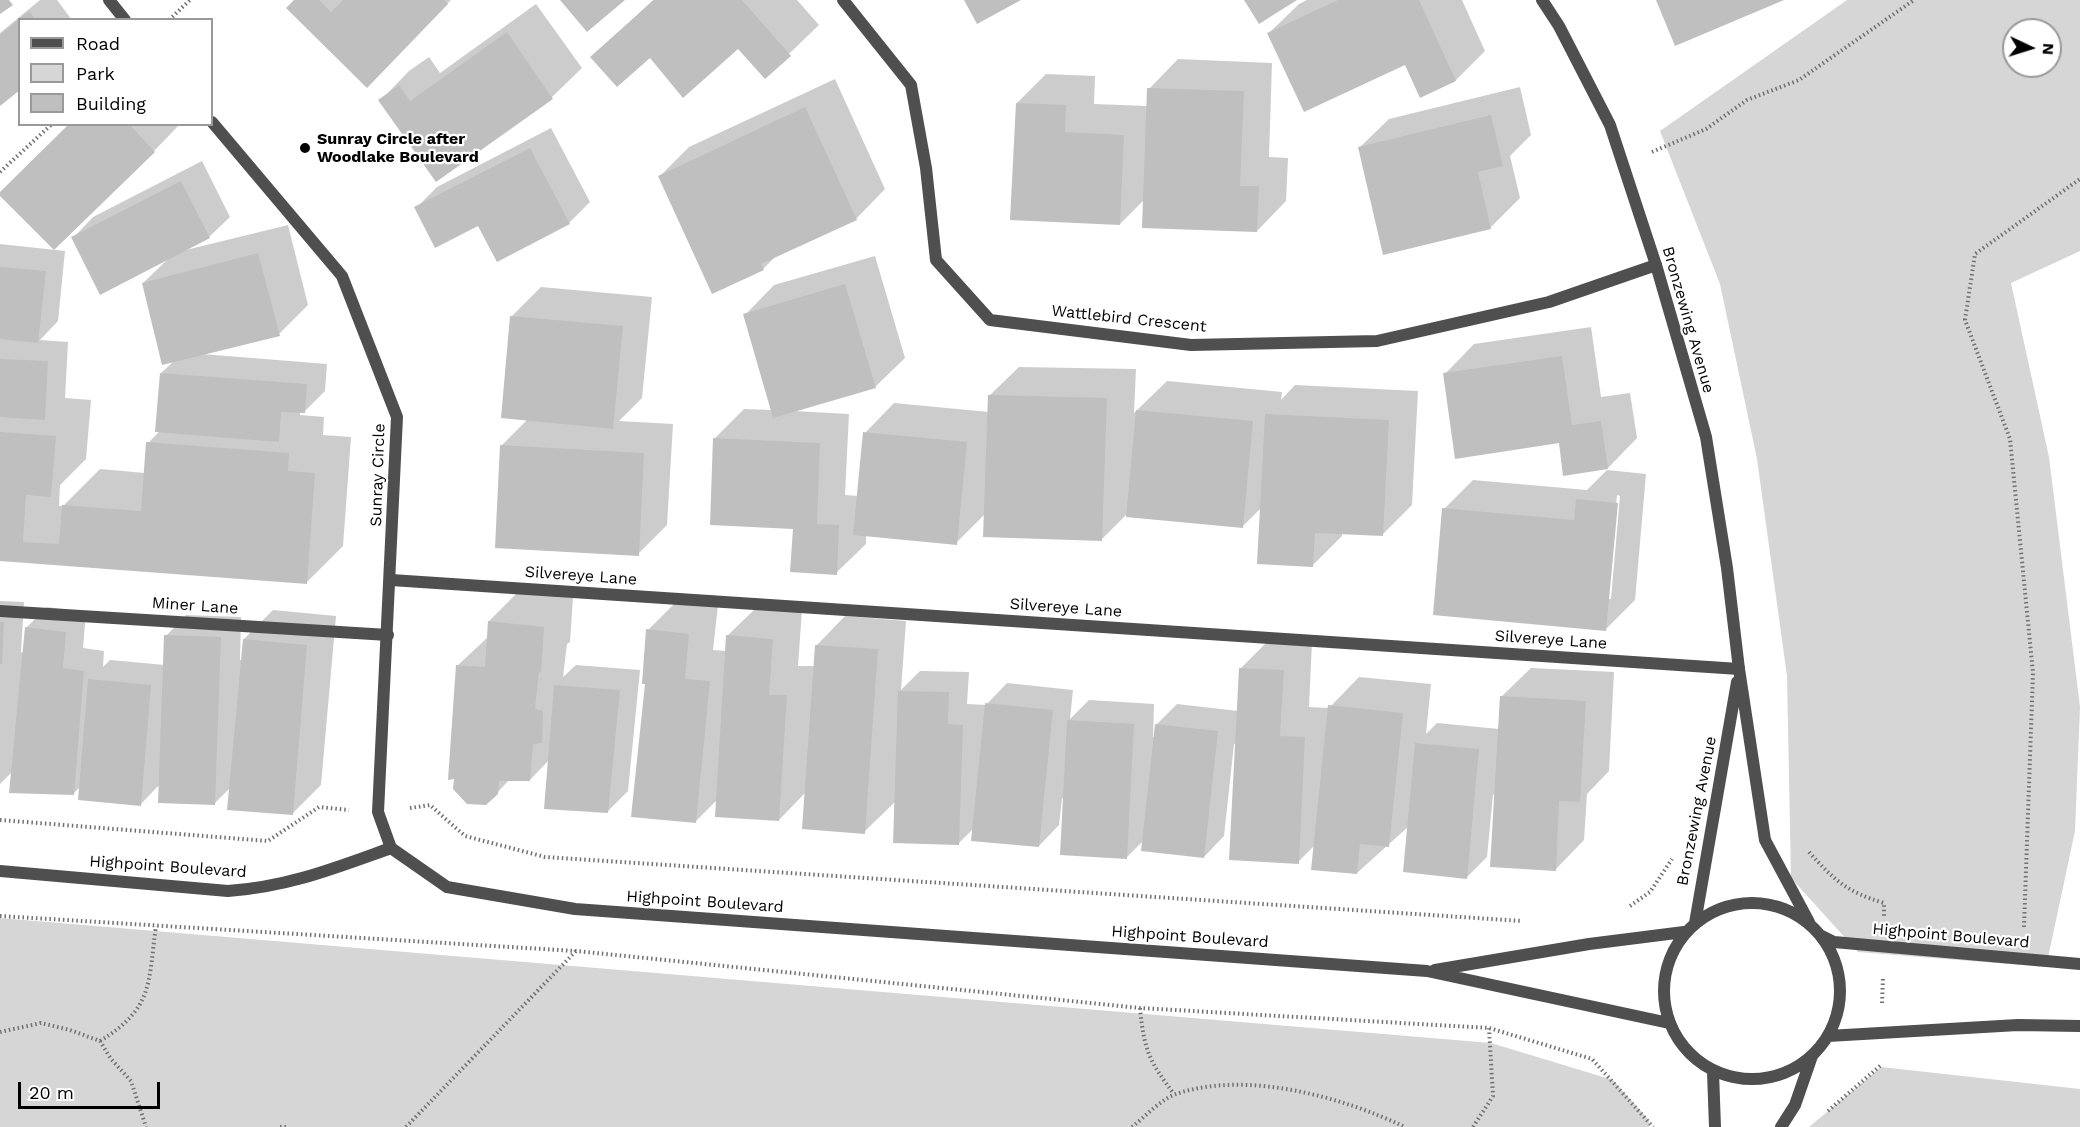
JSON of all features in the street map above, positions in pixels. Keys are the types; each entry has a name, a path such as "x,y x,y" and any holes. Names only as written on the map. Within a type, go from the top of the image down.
{"street":[{"path":"109,0 123,18"},
{"name":"Wattlebird Crescent","path":"843,0 911,85 926,168 936,260 990,320 1191,345 1377,341 1549,302 1656,265"},
{"name":"Bronzewing Avenue","path":"1542,0 1559,26 1610,125 1656,265 1706,437 1727,567 1739,669 1765,840 1809,922"},
{"name":"Sunray Circle","path":"213,123 342,276 397,417 391,580 378,812 391,848"},
{"name":"Silvereye Lane","path":"391,580 1739,669"},
{"name":"Miner Lane","path":"0,611 388,635"},
{"name":"Bronzewing Avenue","path":"1695,923 1739,669"},
{"name":"Highpoint Boulevard","path":"0,872 228,891 263,888 299,881 391,848 447,887 575,909 1428,971 1669,1023"},
{"path":"1740,902 1764,903 1788,909 1809,922 1821,935 1834,958 1841,985 1838,1011 1828,1036 1812,1056 1790,1071 1765,1079 1739,1080 1713,1072 1687,1051 1669,1023 1663,999 1665,976 1672,952 1684,932 1695,923 1715,910 1740,902"},
{"name":"Highpoint Boulevard","path":"1428,971 1588,944 1684,932"},
{"name":"Highpoint Boulevard","path":"1821,935 1834,942 2080,964"},
{"path":"1828,1036 2018,1025 2080,1026"},
{"path":"1781,1127 1795,1105 1812,1056"},
{"path":"1713,1072 1715,1127"}],"path":[{"path":"171,18 190,0"},
{"path":"1622,165 1707,129 1747,100 1799,80 1914,0"},
{"path":"0,172 50,126"},
{"path":"2022,959 2033,673 2010,439 1965,320 1975,254 2080,179"},
{"path":"0,820 268,841 319,807 378,812 430,806 465,836 545,857 1525,921"},
{"path":"1765,840 1801,842 1838,882 1855,894 1884,903 1881,1066 1824,1114"},
{"path":"1628,908 1650,892 1669,866 1673,855"},
{"path":"0,916 576,951 1140,1008 1489,1028 1592,1059 1653,1127"},
{"path":"100,1041 124,1027 142,1004 156,926"},
{"path":"406,1127 576,951"},
{"path":"1140,1008 1143,1038 1150,1062 1174,1094"},
{"path":"0,1032 41,1023 100,1041 111,1059 131,1081 146,1127"},
{"path":"1473,1127 1493,1096 1489,1028"},
{"path":"1132,1127 1174,1094 1212,1086 1267,1087 1327,1097 1376,1113 1405,1127"},
{"path":"280,1127 287,1127"}],"green space":[{"path":"1847,0 2080,0 2080,251 2011,283 2049,457 2080,707 2075,831 2046,967 1858,952 1791,878 1787,676 1757,459 1720,284 1660,131"},
{"path":"0,918 1491,1043 1613,1080 1649,1120 1649,1127 0,1127"},
{"path":"1881,1067 2080,1089 2080,1127 1809,1127"}],"building":[{"path":"0,0 9,0 13,5 0,14"},
{"path":"294,0 319,0 331,12 343,0 444,0 448,4 367,88 286,8"},
{"path":"560,0 625,0 587,32"},
{"path":"654,0 742,0 791,56 765,79 738,49 683,98 650,58 617,87 590,57"},
{"path":"964,0 1021,0 977,24"},
{"path":"1244,0 1297,0 1259,24"},
{"path":"1338,0 1419,0 1456,81 1420,98 1405,65 1304,112 1267,33"},
{"path":"1656,0 1784,0 1675,46"},
{"path":"29,11 34,18 21,18"},
{"path":"18,20 18,92 0,106 0,35"},
{"path":"507,32 553,99 436,182 378,100 399,85 410,101"},
{"path":"1147,88 1244,91 1240,186 1259,186 1257,232 1142,228"},
{"path":"1016,103 1066,105 1065,132 1124,135 1120,225 1010,220"},
{"path":"805,107 857,220 761,264 764,270 712,294 658,176"},
{"path":"1491,115 1503,166 1478,172 1491,229 1383,255 1358,147"},
{"path":"67,126 131,126 155,152 54,250 0,196 0,192"},
{"path":"530,148 570,224 497,262 478,226 435,248 414,207"},
{"path":"181,181 210,238 100,295 71,237"},
{"path":"258,253 280,336 162,365 142,283"},
{"path":"0,267 46,271 38,343 0,339"},
{"path":"845,284 876,388 773,418 743,314"},
{"path":"510,316 623,326 613,429 501,418"},
{"path":"1562,356 1572,425 1601,421 1608,469 1563,476 1559,443 1455,459 1443,373"},
{"path":"0,359 48,361 45,420 0,417"},
{"path":"160,373 307,384 305,413 281,412 279,442 155,432"},
{"path":"988,395 1107,398 1102,541 983,537"},
{"path":"1136,410 1253,421 1243,528 1126,517"},
{"path":"1265,414 1389,420 1383,536 1315,533 1313,567 1257,564"},
{"path":"0,432 56,436 51,497 26,495 23,542 59,544 62,505 141,511 146,442 289,453 288,471 315,473 307,584 0,561"},
{"path":"863,432 967,442 957,545 853,535"},
{"path":"713,438 820,443 817,524 839,525 837,575 790,572 793,529 710,525"},
{"path":"500,445 644,453 639,556 495,548"},
{"path":"1576,499 1618,503 1606,631 1433,615 1442,508 1574,520"},
{"path":"488,621 544,627 541,673 539,672 535,709 543,711 542,743 533,744 530,781 499,781 498,794 486,805 467,804 453,789 454,779 448,780 456,665 485,667"},
{"path":"0,622 4,622 2,664 0,664"},
{"path":"25,627 66,632 63,668 84,671 74,795 9,793"},
{"path":"646,629 689,634 685,679 710,681 696,823 631,817 645,684 642,684"},
{"path":"164,635 221,637 215,805 158,803"},
{"path":"726,635 773,639 769,695 787,695 779,821 715,817"},
{"path":"243,639 307,645 293,815 227,810"},
{"path":"815,645 878,649 865,834 802,829"},
{"path":"1239,668 1284,670 1280,736 1305,737 1299,864 1229,860"},
{"path":"88,679 151,685 141,806 78,800"},
{"path":"554,685 620,690 608,813 544,809"},
{"path":"898,691 949,692 948,724 963,725 959,845 893,843"},
{"path":"1500,696 1586,701 1580,802 1559,801 1556,871 1490,867"},
{"path":"985,703 1053,710 1039,847 971,841"},
{"path":"1328,705 1403,713 1389,847 1360,844 1357,874 1311,870"},
{"path":"1067,720 1134,724 1127,859 1060,855"},
{"path":"1155,724 1218,731 1204,858 1141,851"},
{"path":"1415,743 1479,749 1467,879 1403,872"}],"place":[{"name":"Sunray Circle after Woodlake Boulevard","path":"305,148"}]}
